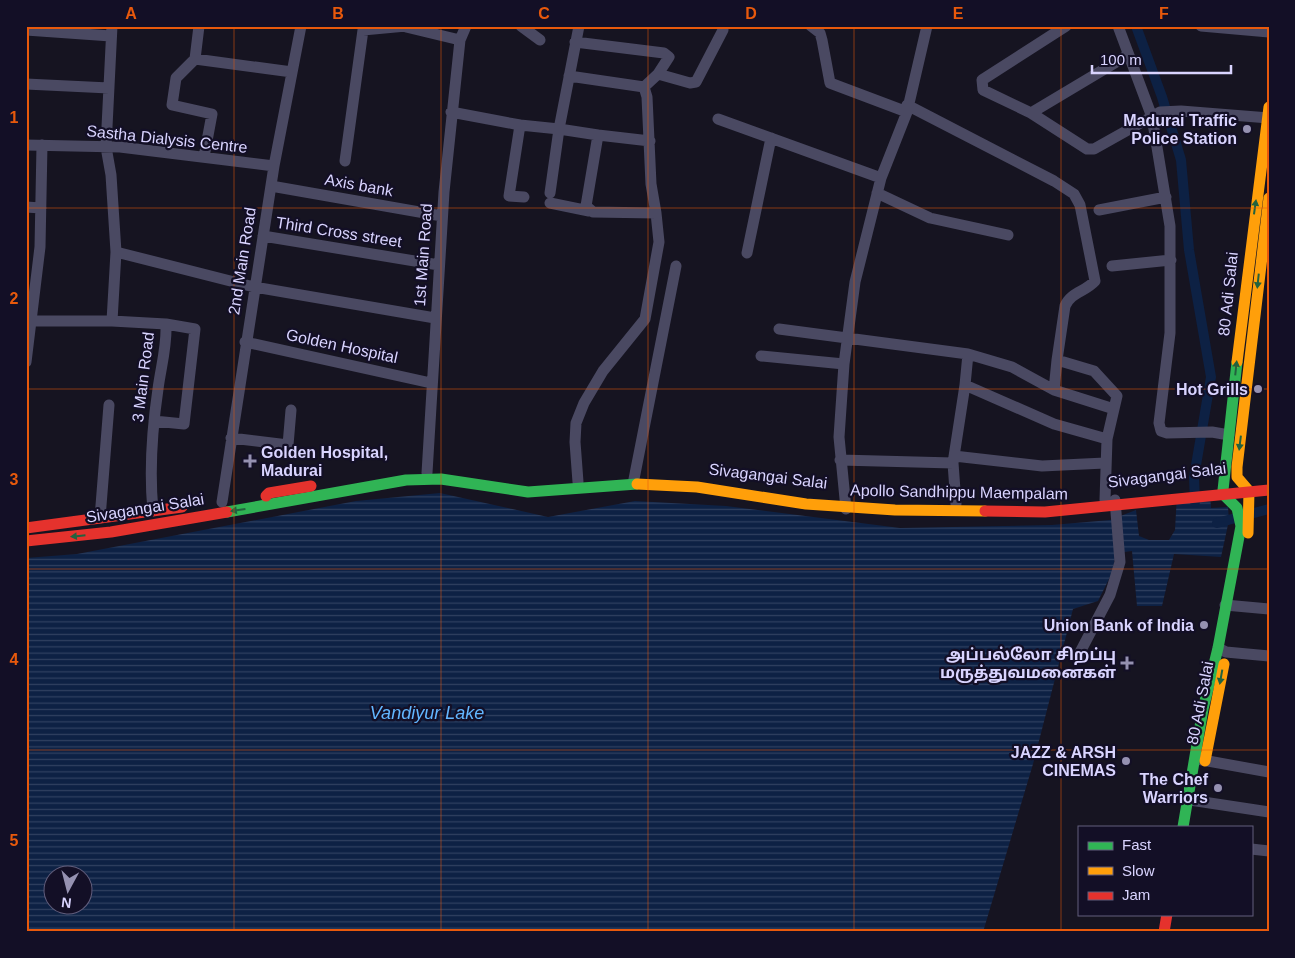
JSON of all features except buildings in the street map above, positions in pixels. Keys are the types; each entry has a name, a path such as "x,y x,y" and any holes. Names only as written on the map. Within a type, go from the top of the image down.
{"main road":[{"name":"80 Adi Salai","path":"1216,492 1229,435 1248,260 1268,114"},
{"name":"80 Adi Salai","path":"1193,826 1203,709 1222,650 1245,526 1249,491 1238,477 1237,467 1264,260 1269,198"},
{"name":"Sivagangai Salai","path":"267,501 269,493 385,474 427,473 528,487 634,479 697,483 759,494 846,505 1112,503"},
{"name":"Sivagangai Salai","path":"26,541 111,532 267,501 406,480 442,477"},
{"name":"Apollo Sandhippu Maempalam","path":"442,477 527,488 634,481 697,485 806,501 895,506 1046,508 1269,484"},
{"name":"Apollo Sandhippu Maempalam","path":"442,477 528,492 634,484 697,487 806,504 895,510 1036,512 1269,490"},
{"name":"Sivagangai Salai","path":"26,528 222,502 267,501 278,508 410,484 446,482 481,485 528,493 634,486 697,489 759,501 1046,515 1112,503 1216,492 1231,483 1269,484"},
{"name":"Sivagangai Salai","path":"1216,492 1246,505 1269,495"},
{"name":"80 Adi Salai","path":"1183,826 1194,800"},
{"path":"1164,932 1167,916"},
{"path":"1174,932 1177,916"}],"street":[{"path":"199,26 195,59 176,78 172,105 212,114 204,157"},
{"name":"2nd Main Road","path":"222,502 254,287 300,26"},
{"name":"1st Main Road","path":"427,473 435,318 451,112 460,40 466,26"},
{"path":"521,26 540,40"},
{"path":"579,26 559,129 550,198 589,211 656,212"},
{"path":"812,26 820,33 830,83 907,108 1054,181 1074,194 1080,205 1095,272 1094,281 1090,287 1068,298 1064,306 1054,390"},
{"path":"846,505 839,437 844,364 855,282 881,178 907,108 927,26"},
{"path":"1066,26 982,80 983,90 1030,114 1088,149 1094,148 1156,114 1181,111 1268,114"},
{"path":"1118,26 1128,55 1156,114 1170,226 1170,333 1159,423 1162,431 1167,433 1212,432 1229,435"},
{"path":"1203,26 1269,32"},
{"path":"345,161 363,28 406,27 460,40"},
{"path":"658,74 690,83 696,82 722,27"},
{"path":"26,30 112,31 106,146 111,175 116,252 112,321"},
{"path":"575,42 668,54 669,60 644,87"},
{"path":"1030,114 1128,55"},
{"path":"195,59 292,72"},
{"path":"569,76 644,87"},
{"path":"26,84 109,88"},
{"path":"578,482 575,442 576,423 584,403 603,372 645,319 658,242 656,212 651,184 650,142 644,87"},
{"path":"451,112 520,125 650,142"},
{"path":"718,119 881,178"},
{"path":"520,125 509,196 524,198"},
{"path":"589,211 586,200 598,135"},
{"path":"747,253 771,138"},
{"name":"Sastha Dialysis Centre","path":"26,145 106,146 274,166"},
{"path":"26,362 40,247 42,145"},
{"name":"Axis bank","path":"271,186 442,216"},
{"path":"877,193 930,218 1008,235"},
{"path":"1100,210 1166,197"},
{"path":"26,208 41,208"},
{"name":"Third Cross street","path":"263,236 439,265"},
{"path":"116,252 254,287 435,318"},
{"path":"1112,266 1171,260"},
{"path":"1248,260 1264,260"},
{"path":"634,479 676,266"},
{"name":"3 Main Road","path":"31,321 112,321 166,324 167,344 154,421 150,476 153,511"},
{"path":"154,421 184,424 195,329 166,324"},
{"path":"779,329 968,354 1012,368 1054,390 1114,409"},
{"name":"Golden Hospital","path":"245,342 431,383"},
{"path":"956,504 953,459 968,354"},
{"path":"761,356 844,364"},
{"path":"1057,360 1094,371 1117,396 1107,439 1104,463 1121,555 1110,596 1077,658"},
{"path":"964,384 1054,424 1107,439"},
{"path":"100,518 109,405"},
{"path":"231,438 288,445 291,410"},
{"path":"840,460 953,459 1042,466 1104,463"},
{"path":"1230,605 1269,609"},
{"path":"1222,650 1269,656"},
{"path":"1200,760 1269,772"},
{"path":"1194,800 1269,812"},
{"path":"1252,849 1269,851"}],"water":[{"name":"Vandiyur Lake","path":"440,493 548,517 635,501 726,506 900,528 1052,525 1110,520 1136,510 1139,536 1149,540 1169,540 1175,530 1177,495 1210,494 1211,508 1228,507 1229,520 1221,557 1174,554 1162,606 1137,606 1132,551 1116,553 1112,573 1098,601 1073,609 1033,764 983,932 26,932 26,558 77,554 356,501"}],"waterway":[{"path":"1136,26 1162,97 1181,160 1189,250 1211,377 1194,477 1195,502"},
{"path":"1217,523 1269,509"}],"traffic: fast":[{"path":"1183,826 1203,709 1218,648 1241,526 1237,508 1224,495 1223,490 1237,362"},
{"path":"227,512 406,480 441,479 528,492 637,484"}],"traffic: slow":[{"path":"1237,362 1269,107"},
{"path":"1248,533 1249,491 1237,477 1237,467 1269,198"},
{"path":"637,484 697,487 806,504 895,510 985,511"},
{"path":"1205,761 1224,664"}],"traffic: jam":[{"path":"266,496 269,493 311,486"},
{"path":"985,511 1045,512 1269,490"},
{"path":"26,528 182,507"},
{"path":"26,541 111,532 227,512"},
{"path":"1164,932 1167,916"}],"place":[{"name":"Madurai Traffic Police Station","path":"1247,129"},
{"name":"Hot Grills","path":"1258,389"},
{"name":"Golden Hospital, Madurai","path":"250,461"},
{"name":"Union Bank of India","path":"1204,625"},
{"name":"அப்பல்லோ சிறப்பு மருத்துவமனைகள்","path":"1127,663"},
{"name":"JAZZ & ARSH CINEMAS","path":"1126,761"},
{"name":"The Chef Warriors","path":"1218,788"}]}
